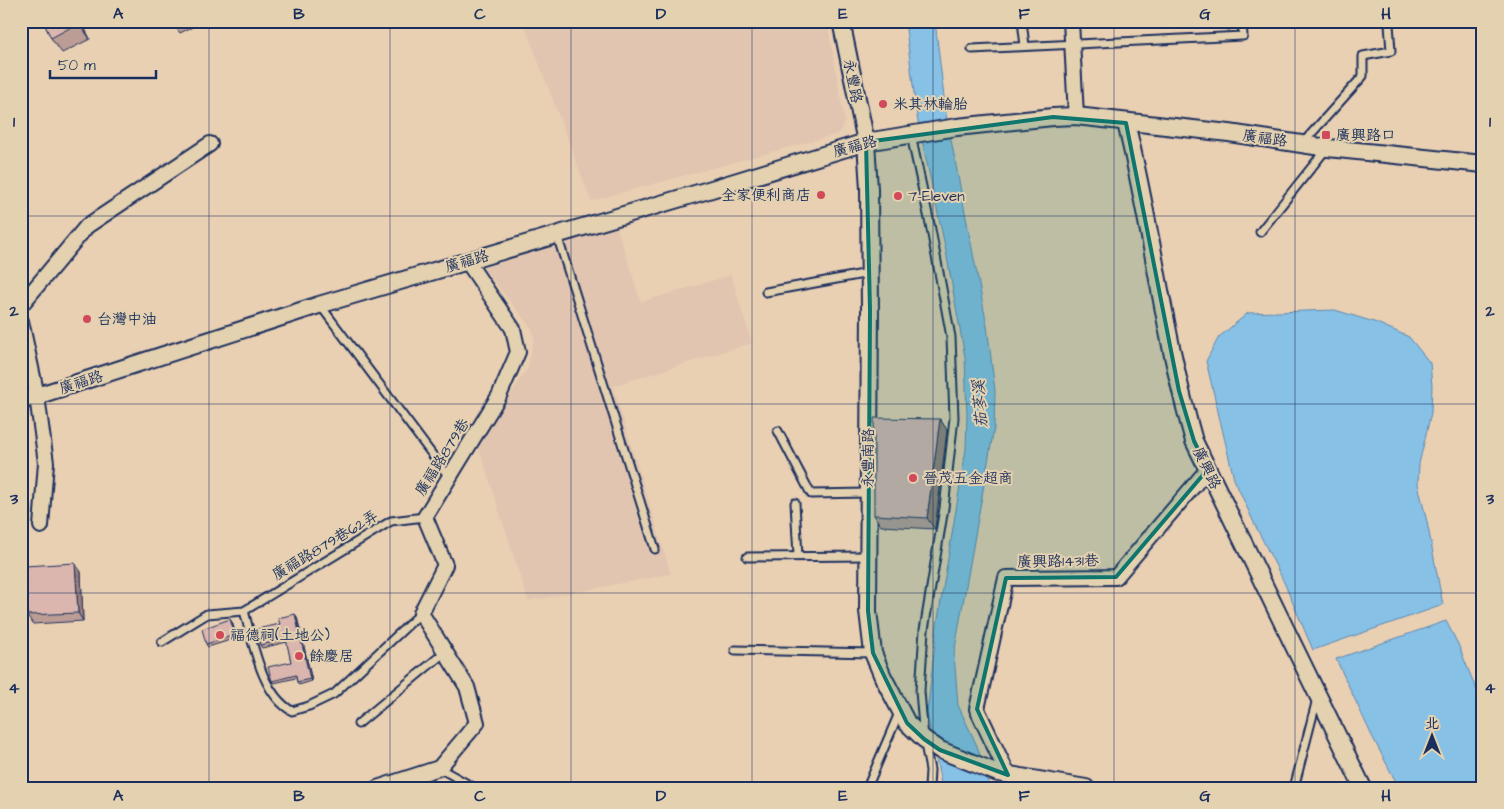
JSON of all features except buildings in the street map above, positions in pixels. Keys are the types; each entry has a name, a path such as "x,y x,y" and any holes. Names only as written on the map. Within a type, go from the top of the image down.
{"street":[{"name":"永豐路","path":"841,21 866,142"},
{"path":"1071,21 1076,116"},
{"name":"廣福路","path":"21,401 320,305 866,142 913,134 957,127 1076,116 1229,133 1328,148 1483,164"},
{"name":"廣興路","path":"1126,123 1144,201 1180,391 1194,441 1363,788"},
{"name":"永豐南路","path":"866,142 869,189 870,273 868,611 873,653 906,722 924,739 940,750 998,773 1008,775"},
{"path":"21,305 87,226 210,144"},
{"name":"廣福路879巷","path":"421,613 445,565 425,517 499,396 518,352 513,329 467,261"},
{"path":"21,320 37,396 46,463 41,526"},
{"name":"廣興路1431巷","path":"1008,775 977,709 1006,578 1116,577 1208,469"},
{"path":"377,788 439,768 477,723 467,687 421,613"},
{"path":"1008,775 1051,785 1086,788"}],"lane":[{"path":"1022,21 1024,46"},
{"path":"972,49 1243,36 1242,21"},
{"path":"1302,144 1363,76 1363,56 1391,51 1389,24 1392,21"},
{"path":"913,134 951,337 954,418 944,508 924,630 920,691 924,739 930,770 929,788"},
{"path":"1260,232 1328,148"},
{"path":"557,235 654,549"},
{"path":"766,292 870,273"},
{"path":"320,305 449,477"},
{"path":"778,431 810,494 868,493"},
{"path":"795,502 798,556"},
{"name":"廣福路879巷62弄","path":"244,611 391,521 425,517"},
{"path":"747,557 868,556"},
{"path":"162,642 207,614 244,611 262,672 270,690 284,706 292,711 309,706 334,694 421,613"},
{"path":"735,650 873,653"},
{"path":"358,724 445,652"},
{"path":"1294,788 1318,696"},
{"path":"867,788 900,711"},
{"path":"439,768 475,788"}],"highlighted area":[{"path":"1053,117 1126,123 1179,391 1194,441 1208,469 1116,577 1006,578 977,709 1008,775 940,750 924,739 907,723 873,653 868,611 870,310 866,142"}],"shaded area":[{"path":"523,21 827,21 845,122 838,134 591,201"},
{"path":"617,227 641,302 731,275 752,343 613,386 671,574 528,601 478,445 528,367 534,339 532,329 483,268"}],"water":[{"name":"茄苳溪","path":"905,21 935,21 946,114 987,326 995,391 994,428 954,654 958,705 977,746 991,788 942,788 927,714 937,625 966,449 967,415 965,357 945,246 917,117"},
{"path":"1335,310 1377,323 1409,337 1430,363 1432,386 1431,413 1419,464 1418,484 1443,605 1313,650 1283,580 1234,479 1206,361 1219,337 1248,313"},
{"path":"1446,621 1458,644 1483,706 1483,788 1402,788 1395,780 1371,734 1336,659"}],"place":[{"name":"米其林輪胎","path":"883,104"},
{"name":"廣興路口","path":"1326,135"},
{"name":"全家便利商店","path":"821,195"},
{"name":"7-Eleven","path":"898,196"},
{"name":"台灣中油","path":"87,319"},
{"name":"晉茂五金超商","path":"913,478"},
{"name":"福德祠(土地公)","path":"220,635"},
{"name":"餘慶居","path":"299,656"}]}
